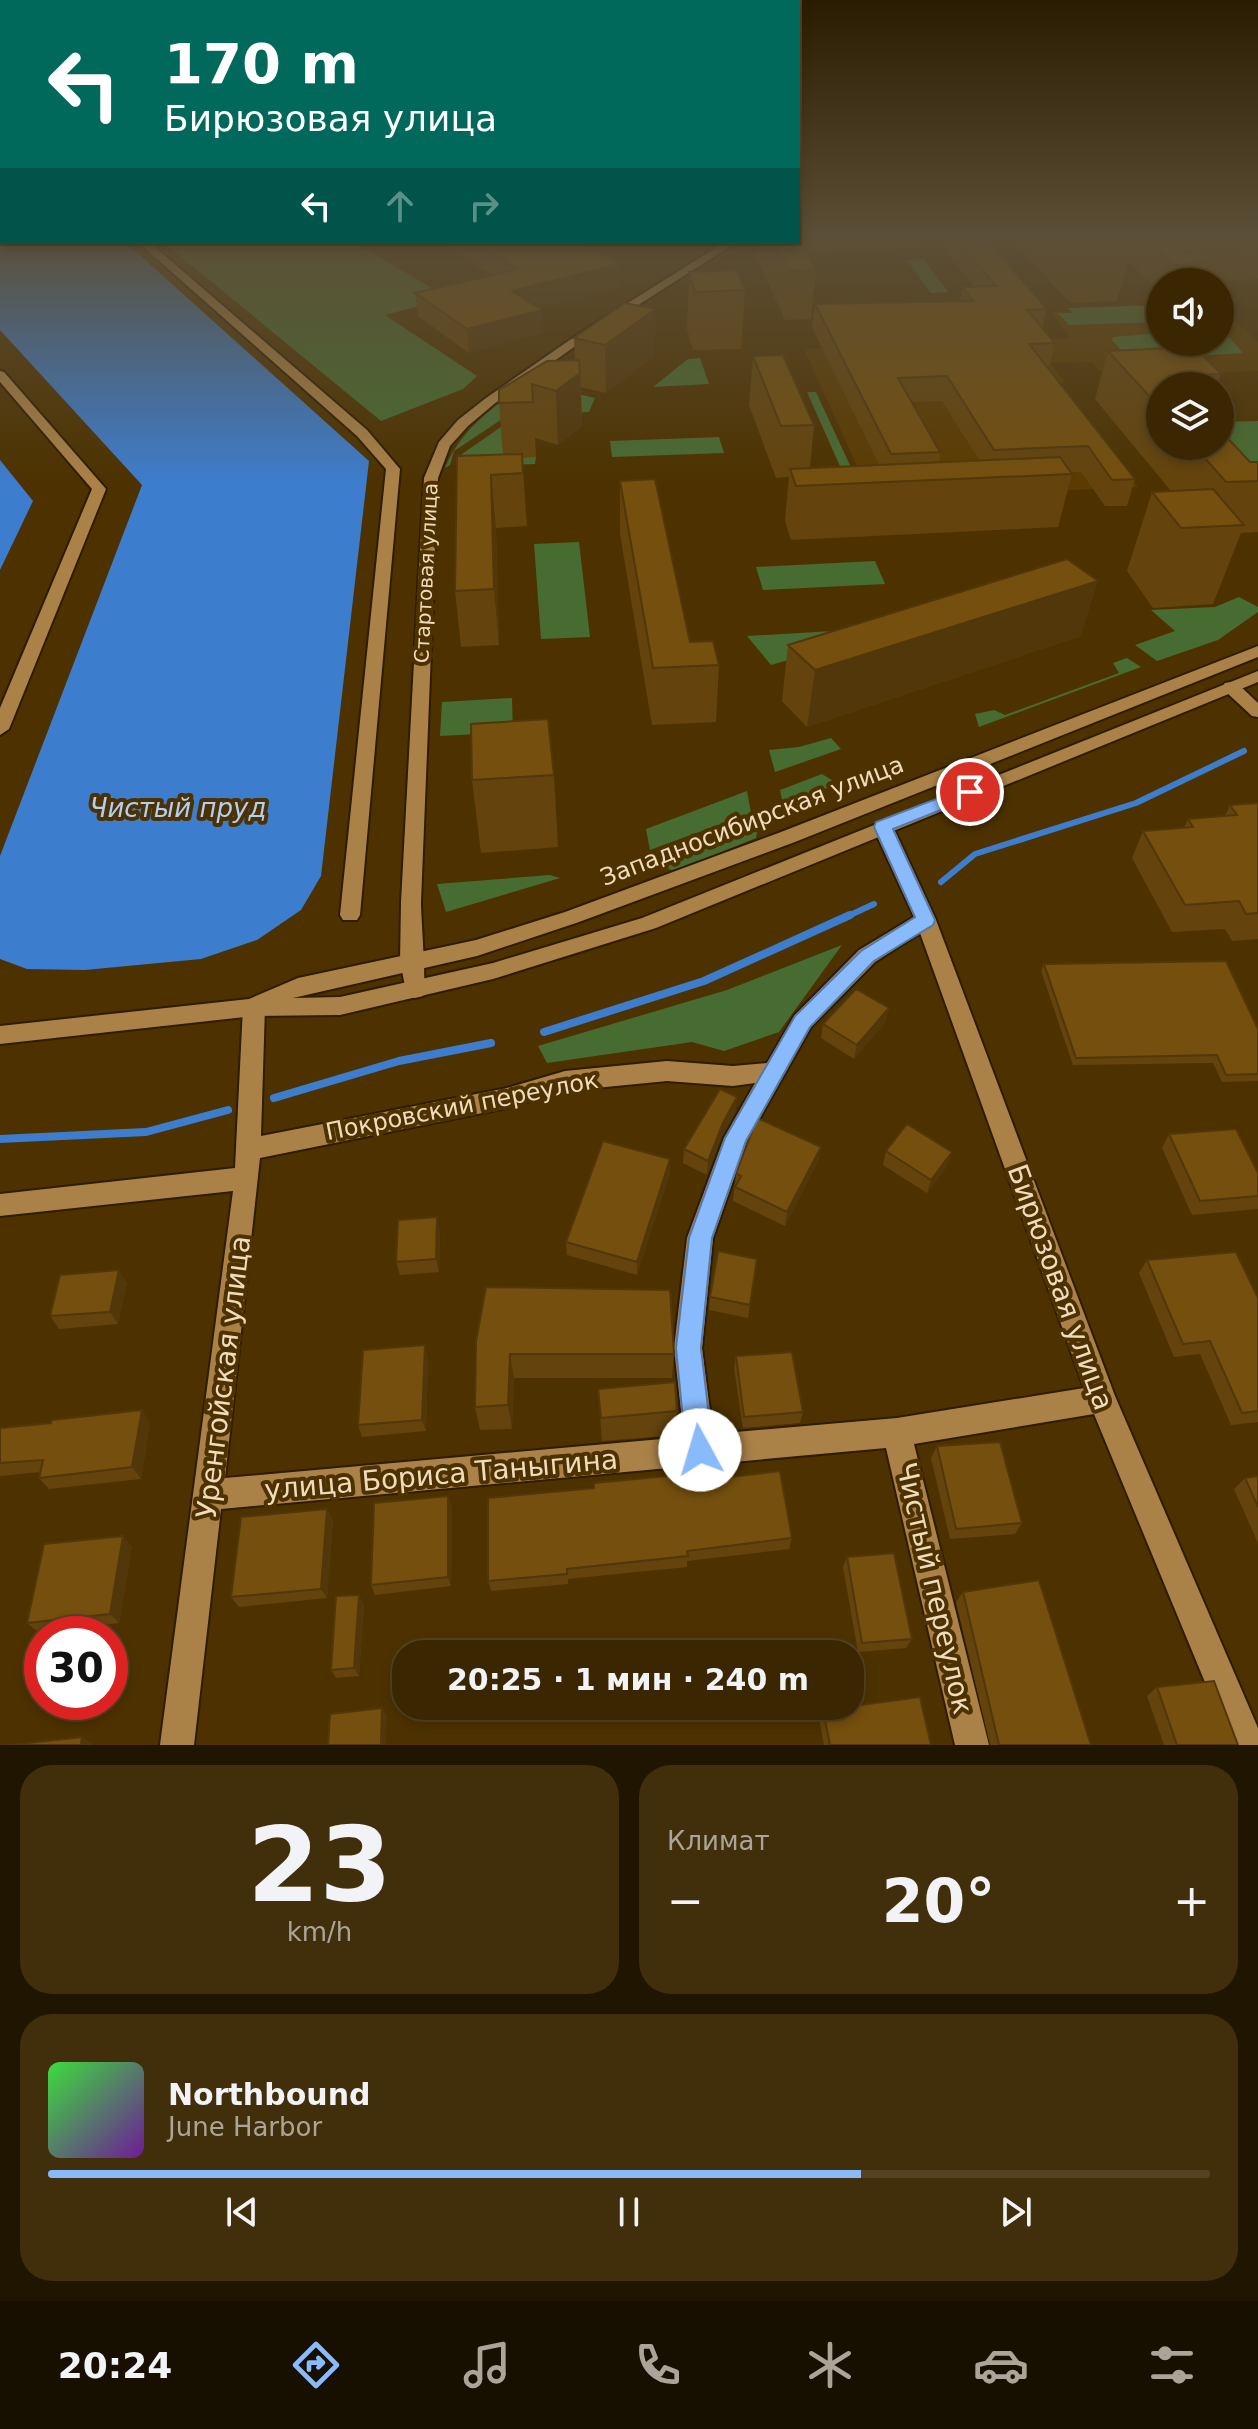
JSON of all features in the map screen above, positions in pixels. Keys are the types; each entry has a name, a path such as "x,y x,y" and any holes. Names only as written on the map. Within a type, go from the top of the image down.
{"street":[{"path":"233,320 362,433 393,469 350,915"},
{"name":"Стартовая улица","path":"415,990 411,961 421,663 431,478 435,463 444,445 463,423 510,386 611,320"},
{"path":"0,375 99,489 0,729"},
{"name":"Западносибирская улица","path":"254,1007 298,986 477,948 654,888 1258,651"},
{"name":"Западносибирская улица","path":"0,1035 254,1007 340,1006 560,952 649,923 1258,676"},
{"path":"1231,687 1258,712"},
{"name":"Бирюзовая улица","path":"883,827 926,920 1102,1399 1248,1745"},
{"path":"700,1450 688,1348 700,1238 736,1138 771,1072 803,1021 867,956 926,920"},
{"name":"Уренгойская улица","path":"177,1745 247,1178 254,1007"},
{"name":"Покровский переулок","path":"250,1149 507,1098 565,1081 667,1071 733,1076 771,1072"},
{"path":"0,1205 247,1178"},
{"name":"улица Бориса Таныгина","path":"208,1495 897,1432 1102,1399"},
{"name":"Чистый переулок","path":"897,1432 972,1745"}],"shaded area":[{"path":"1057,320 1146,320 1146,356 1234,356 1235,320 1258,342 1258,371 1146,372 1146,375 1106,377 1092,362 1050,363 1064,381 1057,385 1138,487 872,499 804,349 1071,338"}],"green space":[{"path":"259,320 393,320 477,376 463,389 381,421"},
{"path":"1065,320 1146,320 1069,325"},
{"path":"1146,334 1146,356 1194,356 1144,359 1125,355 1112,340 1113,337"},
{"path":"1234,343 1243,353 1234,354"},
{"path":"700,358 709,384 653,387 688,359"},
{"path":"521,386 549,388 454,451 450,465 445,468 451,455 467,432"},
{"path":"556,389 595,398 589,412 550,414 504,458 536,457 535,464 461,467 462,454"},
{"path":"807,392 816,392 861,489 847,482"},
{"path":"1258,421 1258,484 1234,457 1234,422"},
{"path":"719,437 724,453 612,457 610,441"},
{"path":"579,542 590,637 541,639 534,544"},
{"path":"875,561 885,584 763,590 756,567"},
{"path":"1239,597 1258,607 1258,612 1218,640 1157,661 1135,645 1175,631 1151,610 1215,607"},
{"path":"850,630 853,641 771,665 747,636"},
{"path":"1127,658 1141,667 979,727 975,714 994,710 1005,715 1119,673 1113,663"},
{"path":"512,698 513,732 440,736 442,702"},
{"path":"831,738 841,749 775,772 769,750 799,747"},
{"path":"822,774 838,784 783,804 780,790"},
{"path":"747,791 751,813 650,850 646,829"},
{"path":"758,828 756,838 674,871 652,863"},
{"path":"550,875 560,878 446,912 437,884"},
{"path":"842,945 779,1032 724,1051 692,1042 547,1063 538,1046 727,990"}],"water":[{"name":"Чистый пруд","path":"0,320 212,320 369,461 321,876 301,910 257,940 201,959 85,970 27,969 0,959 0,856 142,485 0,330"},
{"path":"0,460 33,501 0,570"}],"building":[{"path":"455,320 501,320 467,329"},
{"path":"600,320 639,320 605,345 574,338"},
{"path":"823,320 1036,320 1055,343 1029,344 1135,479 1112,480 1088,446 994,450 947,376 898,378 940,452 891,454"},
{"path":"1146,349 1146,356 1204,356 1219,372 1146,372 1146,393 1108,351"},
{"path":"783,355 814,425 781,426 753,356"},
{"path":"579,360 580,373 556,391 532,384 533,402 499,403 499,390 547,361"},
{"path":"1234,445 1250,462 1258,462 1258,481 1226,482 1206,460 1234,460"},
{"path":"522,454 523,473 491,475 494,589 455,591 457,456"},
{"path":"1060,457 1072,474 796,486 790,469"},
{"path":"655,479 690,642 713,641 719,665 653,668 620,481"},
{"path":"1213,489 1244,525 1181,528 1152,492"},
{"path":"1067,559 1098,581 815,670 788,645"},
{"path":"548,719 554,775 472,780 471,724"},
{"path":"1258,803 1258,913 1246,914 1239,901 1185,905 1143,831 1193,827 1188,819 1237,815 1230,805"},
{"path":"1226,961 1258,1029 1258,1074 1226,1075 1217,1055 1076,1058 1044,964"},
{"path":"856,989 889,1008 857,1045 823,1024"},
{"path":"720,1089 737,1097 708,1161 684,1149"},
{"path":"757,1118 821,1147 787,1212 735,1187 741,1176 736,1173"},
{"path":"907,1124 952,1152 931,1180 886,1151"},
{"path":"1236,1129 1258,1173 1258,1196 1200,1201 1169,1134"},
{"path":"603,1141 670,1159 637,1262 566,1242"},
{"path":"437,1217 436,1259 396,1262 398,1220"},
{"path":"718,1251 757,1259 750,1305 710,1297"},
{"path":"1236,1252 1258,1298 1258,1411 1242,1413 1210,1341 1183,1344 1147,1260"},
{"path":"119,1270 110,1312 50,1316 60,1275"},
{"path":"486,1287 670,1290 674,1354 510,1354 508,1405 475,1407 476,1341"},
{"path":"425,1345 422,1420 358,1425 363,1350"},
{"path":"792,1352 803,1412 744,1417 736,1356"},
{"path":"675,1382 677,1411 601,1418 598,1389"},
{"path":"142,1410 132,1467 39,1478 43,1460 0,1463 0,1428"},
{"path":"1000,1442 1022,1523 956,1529 937,1446"},
{"path":"780,1471 792,1538 687,1551 688,1556 567,1569 567,1574 488,1581 488,1498 594,1488 594,1483 678,1475 679,1483"},
{"path":"1258,1476 1258,1507 1245,1478"},
{"path":"448,1496 448,1577 371,1585 374,1503"},
{"path":"327,1509 321,1589 231,1597 241,1517"},
{"path":"123,1536 110,1614 29,1616 44,1544"},
{"path":"894,1553 912,1639 864,1643 861,1640 847,1557"},
{"path":"1039,1580 1091,1745 999,1745 963,1592"},
{"path":"359,1595 354,1668 331,1670 336,1596"},
{"path":"1214,1681 1238,1745 1177,1745 1157,1687"},
{"path":"920,1697 931,1745 830,1745 825,1720 864,1720 864,1705"},
{"path":"382,1708 381,1745 328,1745 330,1714"},
{"path":"82,1737 81,1745 9,1745"}],"waterway":[{"path":"941,882 975,854 1136,803 1244,751"},
{"path":"846,917 874,904"},
{"path":"544,1032 704,981 850,915"},
{"path":"274,1098 399,1061 491,1043"},
{"path":"0,1139 146,1132 228,1110"}],"route":[{"path":"700,1450 688,1348 700,1238 736,1138 771,1072 803,1021 867,956 926,920 883,827 970,792"}]}
